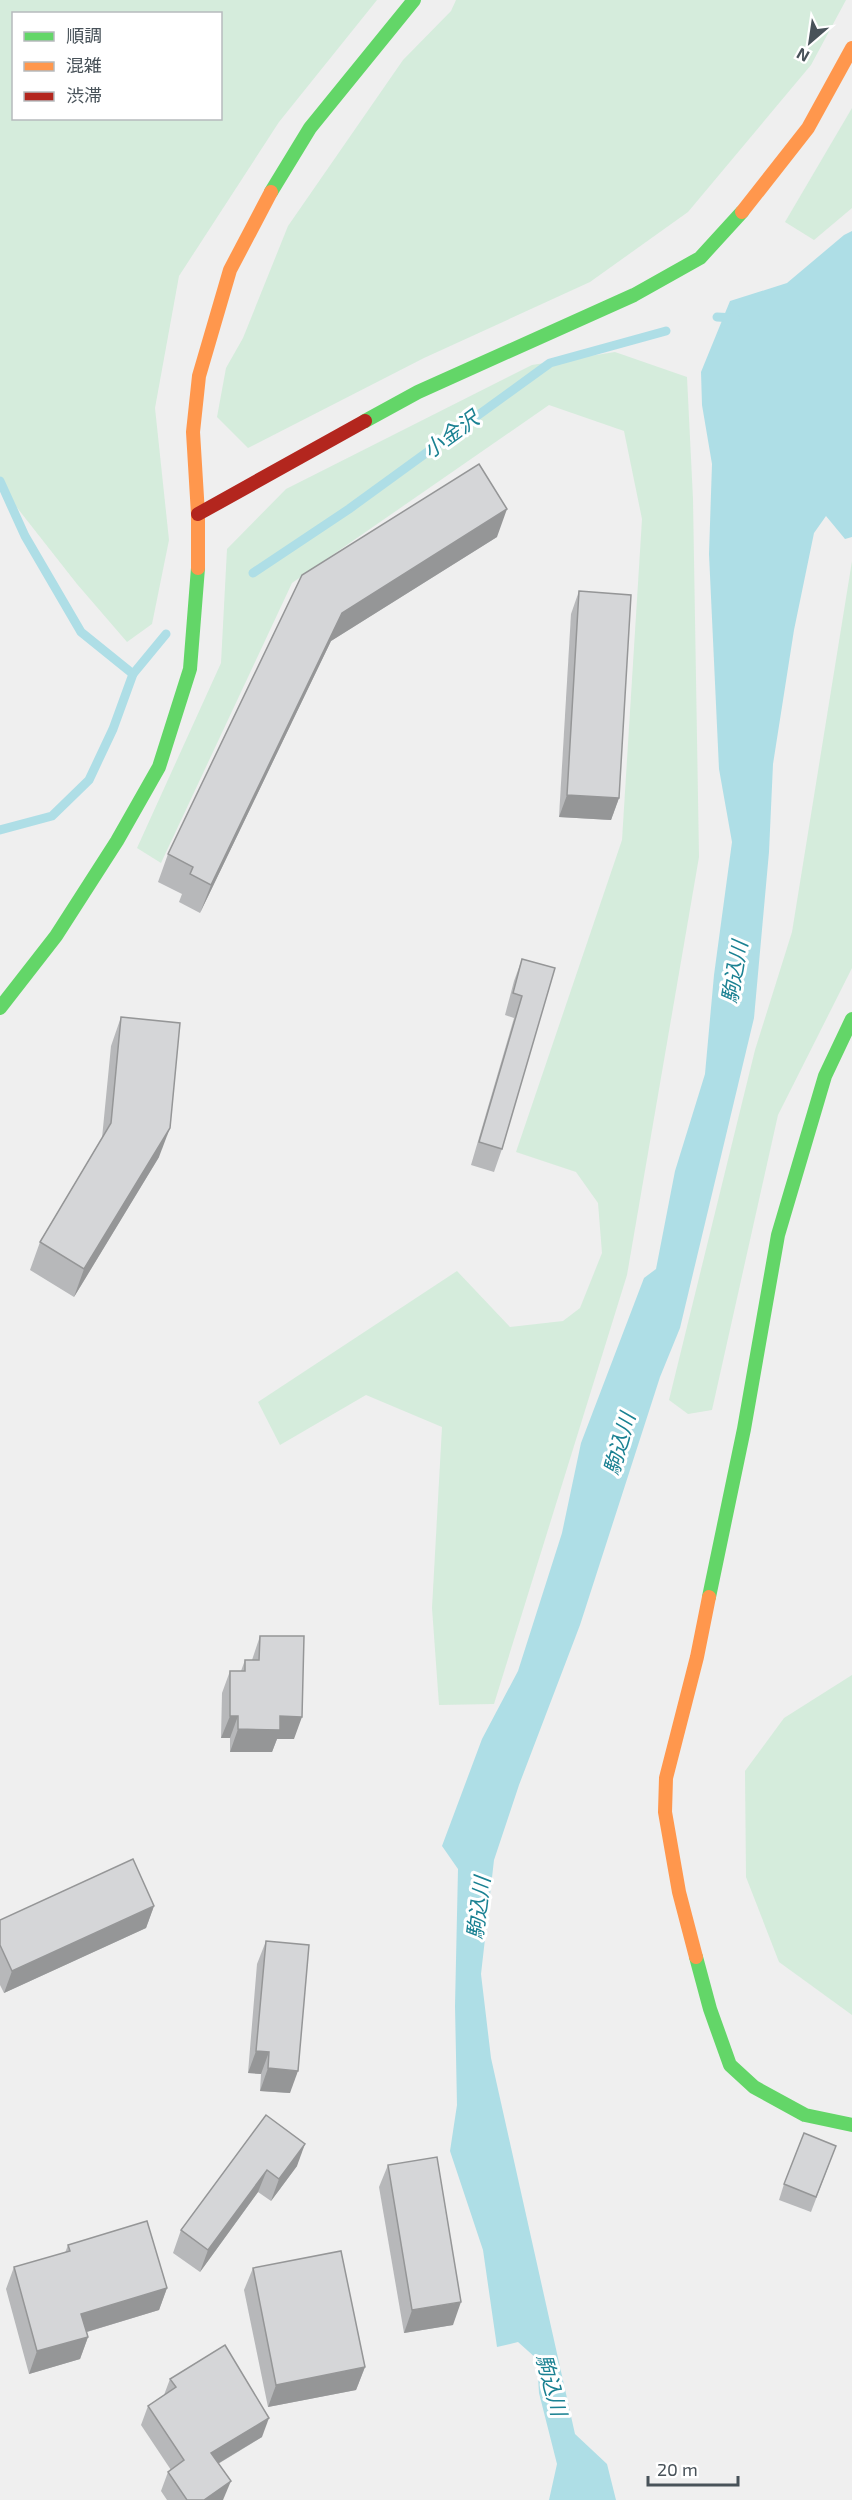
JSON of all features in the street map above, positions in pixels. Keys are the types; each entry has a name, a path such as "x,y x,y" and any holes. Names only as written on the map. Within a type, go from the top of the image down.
{"street":[{"path":"0,1008 56,936 117,841 159,767 190,669 198,586 198,514 193,432 199,376 230,270 261,208 310,128 414,0"},
{"path":"198,514 418,392 634,295 700,258 740,215 808,128 852,48"},
{"path":"852,1019 825,1076 778,1235 744,1429 700,1646 666,1778 665,1812 679,1892 710,2009 730,2065 754,2087 805,2115 852,2126"}],"green space":[{"path":"0,0 377,0 279,122 179,276 155,408 169,540 152,624 127,642 77,584 0,486"},
{"path":"456,0 846,0 811,65 688,212 590,282 424,358 248,448 217,417 226,368 243,338 288,226 403,60 451,11"},
{"path":"852,108 852,208 814,240 785,222"},
{"path":"615,352 687,377 693,499 699,857 627,1275 494,1704 439,1705 432,1608 442,1427 366,1395 280,1445 258,1402 457,1271 510,1327 563,1321 580,1308 602,1253 598,1203 576,1172 516,1152 622,840 642,519 624,431 549,405 292,583 161,863 137,848 221,663 227,549 286,489 532,365"},
{"path":"852,561 852,968 778,1115 712,1410 688,1414 669,1400 755,1050 792,932"},
{"path":"852,1675 852,2015 779,1962 746,1877 745,1771 784,1718"}],"water":[{"name":"駒込川","path":"852,231 852,537 845,539 826,516 814,533 794,630 773,764 769,852 754,1018 680,1328 660,1377 580,1625 519,1785 494,1860 481,1974 491,2058 575,2434 607,2464 616,2500 549,2500 557,2464 539,2393 537,2359 518,2342 497,2347 483,2250 450,2151 457,2105 455,2006 458,1869 442,1846 482,1739 518,1671 562,1533 581,1443 644,1278 656,1269 675,1171 705,1074 714,975 732,842 719,769 709,554 712,464 702,405 701,372 730,301 787,283 844,235"}],"building":[{"path":"479,464 507,509 342,613 211,885 190,874 193,867 168,854 302,575"},
{"path":"579,591 631,595 619,798 567,795"},
{"path":"522,959 555,968 502,1149 479,1142 522,996 513,993"},
{"path":"121,1017 180,1023 170,1128 84,1269 40,1242 111,1123"},
{"path":"260,1636 304,1636 302,1717 280,1716 280,1730 238,1729 238,1716 230,1716 230,1671 245,1671 245,1660 259,1660"},
{"path":"133,1859 154,1906 12,1971 0,1945 0,1920"},
{"path":"266,1941 309,1945 298,2071 268,2068 269,2052 256,2051"},
{"path":"266,2115 305,2144 279,2179 267,2170 208,2250 181,2230"},
{"path":"804,2133 836,2146 816,2197 784,2184"},
{"path":"437,2157 461,2302 412,2310 388,2165"},
{"path":"147,2221 167,2288 81,2314 88,2337 37,2351 14,2267 70,2251 68,2245"},
{"path":"341,2251 365,2367 276,2385 253,2268"},
{"path":"225,2345 269,2418 211,2453 231,2481 204,2500 187,2500 168,2472 184,2460 148,2406 176,2387 170,2379"}],"waterway":[{"name":"小金沢","path":"717,317 735,318"},
{"name":"小金沢","path":"253,573 349,509 550,363 666,331"},
{"name":"小金沢","path":"0,481 25,536 81,632 133,674"},
{"path":"0,830 52,816 89,780 113,729 133,674 166,634"}],"traffic: fast":[{"path":"271,192 310,128 414,0"},
{"path":"365,421 418,392 634,295 700,258 742,212"},
{"path":"0,1008 56,936 117,841 159,767 190,669 198,568"},
{"path":"709,1597 744,1429 778,1235 825,1076 852,1019"},
{"path":"696,1957 710,2009 730,2065 754,2087 805,2115 852,2125"}],"traffic: slow":[{"path":"742,212 808,128 852,48"},
{"path":"198,568 198,514 193,432 199,376 230,270 271,192"},
{"path":"696,1957 679,1892 665,1812 666,1778 697,1657 709,1597"}],"traffic: jam":[{"path":"198,514 365,421"}]}
